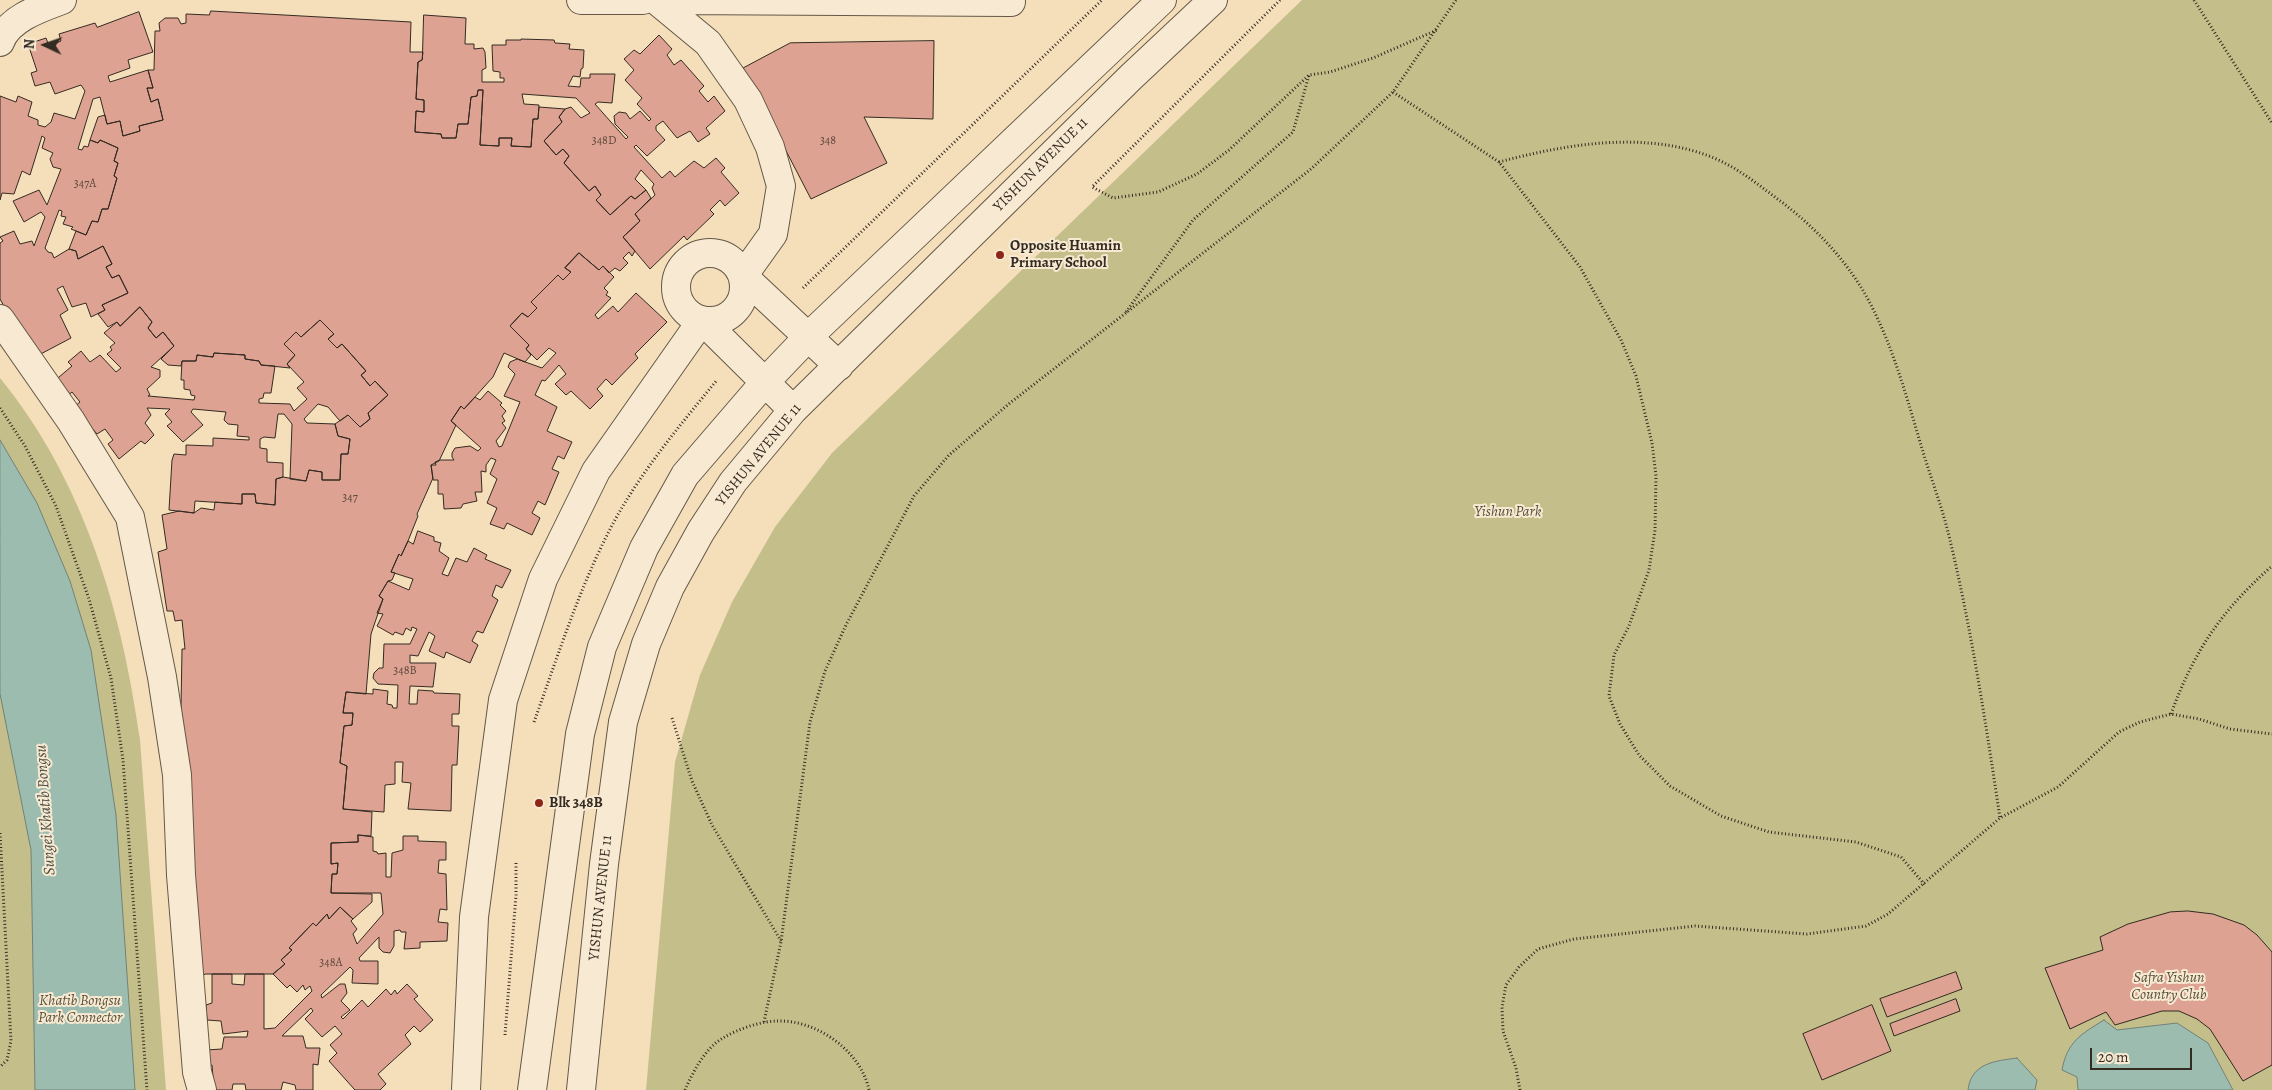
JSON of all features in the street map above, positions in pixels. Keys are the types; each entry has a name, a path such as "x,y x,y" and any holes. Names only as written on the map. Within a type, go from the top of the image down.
{"street":[{"path":"0,42 4,32 37,9 62,0"},
{"path":"581,0 643,0"},
{"path":"656,0 708,43 748,100 770,147 781,186 773,234 743,276"},
{"path":"677,0 1011,2"},
{"path":"532,1090 580,734 602,647 644,548 685,475 765,382 809,336 1162,0"},
{"name":"YISHUN AVENUE 11","path":"581,1090 604,864 623,722 646,644 670,587 700,531 733,482 793,410 1213,0"},
{"path":"706,252 718,253 728,258 737,265 743,276 745,286 743,297 732,314 713,321 691,316 683,308 678,297 676,285 678,273 685,263 694,256 706,252"},
{"path":"743,276 839,366"},
{"path":"0,319 71,421 130,517 162,676 177,775 182,884 197,1072 202,1090"},
{"path":"702,320 793,410"},
{"path":"466,1090 474,917 503,700 543,579 596,471 702,320"}],"path":[{"path":"1280,0 1092,186 1113,198 1158,192 1197,174 1229,150 1309,75 1330,72 1373,58 1438,29"},
{"path":"764,1022 781,942 810,722 829,663 914,496 949,455 1010,404 1311,169 1393,92 1438,29 1456,0"},
{"path":"2194,0 2272,122"},
{"path":"1123,315 1193,220 1293,132 1309,75"},
{"path":"1393,92 1499,162 1580,267 1621,340 1636,376 1652,444 1656,476 1655,530 1649,570 1629,626 1614,655 1609,696 1620,724 1639,755 1670,786 1721,816 1769,832 1856,842 1901,856 1924,885"},
{"path":"1499,162 1566,146 1629,142 1657,144 1713,158 1740,171 1804,220 1825,239 1870,303 1898,368 1950,538 1975,657 2000,818"},
{"path":"0,408 24,446 56,506 89,599 112,678 123,760 147,1090"},
{"path":"2171,714 2185,676 2218,620 2272,566"},
{"path":"1520,1090 1516,1068 1503,1031 1502,1007 1506,985 1519,967 1538,949 1574,938 1695,926 1808,934 1866,926 1888,914 1924,885 2000,818 2058,787 2119,732 2140,722 2171,714 2199,718 2230,729 2272,734"},
{"path":"672,718 692,781 712,825 781,942"},
{"path":"0,833 11,1041 6,1060 0,1067"},
{"path":"685,1090 700,1061 722,1038 764,1022 780,1021 808,1026 833,1038 854,1058 870,1090"}],"green space":[{"name":"Yishun Park","path":"1302,0 2272,0 2272,1090 646,1090 675,762 700,675 732,602 775,527 832,453"},
{"name":"Sungei Khatib Bongsu","path":"0,378 29,418 55,460 76,504 95,549 110,595 122,643 140,740 166,1090 0,1090"}],"water":[{"name":"Sungei Khatib Bongsu","path":"0,440 37,503 70,581 91,650 116,815 135,1090 35,1090 31,850 0,694"},
{"path":"2104,1020 2117,1030 2177,1023 2208,1043 2233,1090 2078,1090 2077,1077 2062,1070 2064,1060 2067,1052 2076,1040"},
{"path":"2017,1058 2037,1080 2035,1090 1968,1090 1974,1074 1985,1065 2000,1060"}],"building":[{"path":"211,11 411,22 410,52 423,52 422,60 418,62 416,99 424,100 424,112 416,111 415,132 441,134 442,138 456,138 458,124 468,124 471,97 477,96 478,90 483,90 480,145 499,146 499,138 512,138 511,146 531,147 533,119 538,119 539,107 565,109 559,117 562,122 544,141 556,155 563,149 569,156 564,163 589,191 595,186 601,195 596,200 610,215 631,196 635,199 646,190 651,198 635,214 640,221 623,237 635,251 632,256 629,252 623,258 628,263 620,271 615,268 609,273 603,266 599,270 579,253 565,268 571,272 563,280 558,275 531,302 537,308 528,317 522,313 510,326 529,345 526,349 531,355 525,362 504,353 493,377 464,409 461,406 451,421 456,425 439,461 431,465 433,478 417,514 418,516 401,556 399,554 391,572 395,573 392,580 388,581 379,596 383,599 371,634 366,694 346,692 343,713 353,713 352,725 344,726 340,763 347,766 343,809 372,812 371,836 358,835 358,842 331,843 331,864 338,863 337,874 332,874 331,893 372,894 372,902 353,919 340,907 329,919 327,914 316,926 313,923 289,948 292,950 281,960 285,964 273,974 205,974 197,981 181,707 182,649 185,649 182,620 175,621 173,611 167,611 158,552 167,549 162,515 179,511 194,513 201,508 214,510 215,502 242,504 242,494 255,494 256,503 275,505 276,479 283,477 306,481 309,470 322,472 322,480 340,480 341,454 348,454 350,439 338,436 335,424 348,415 360,427 370,419 368,413 388,395 375,381 370,386 361,375 366,371 342,344 337,348 328,339 334,334 320,320 301,337 296,332 284,344 295,355 287,364 290,368 261,365 259,361 245,359 245,355 214,353 213,357 197,355 196,361 182,361 181,366 168,365 161,359 174,346 163,332 156,338 148,328 152,322 140,307 120,326 117,322 108,327 98,314 105,310 102,305 128,293 119,275 112,278 106,267 112,264 103,246 78,259 76,251 69,249 76,231 86,235 92,221 98,222 102,209 108,209 117,178 114,176 118,163 114,161 118,148 100,140 98,143 90,140 98,117 105,115 107,124 120,121 123,136 140,131 139,126 163,120 158,99 151,102 147,88 153,88 148,70 154,70 155,31 160,31 159,23 165,18 178,18 181,24 186,23 186,14 209,15"},
{"path":"139,12 153,52 128,60 130,68 108,76 110,82 148,70 153,88 147,88 151,102 158,99 163,120 139,126 140,131 123,136 120,121 107,124 100,97 93,99 78,149 82,150 84,146 88,147 90,140 98,143 100,140 118,148 114,161 118,163 114,176 117,178 108,209 102,209 98,222 92,221 86,235 71,229 73,227 63,224 66,217 61,216 62,211 59,210 45,248 48,252 52,253 54,258 69,249 76,251 78,259 103,246 112,264 106,267 112,278 119,275 128,293 102,305 105,310 91,317 86,303 72,307 63,286 57,289 68,310 60,315 71,338 35,357 15,316 10,317 0,299 0,243 3,241 0,237 14,231 20,244 32,241 34,246 45,217 41,212 24,222 13,201 39,190 47,205 61,169 53,167 50,159 53,153 42,148 45,138 42,136 30,175 22,171 14,194 2,193 0,200 0,96 16,102 18,96 32,102 28,116 38,120 38,125 45,127 51,122 54,113 75,119 85,91 81,85 55,94 50,82 35,86 31,73 37,71 28,44 46,38 49,46 61,41 59,34 95,23 97,27"},
{"path":"424,15 466,18 465,44 474,44 474,49 483,48 485,52 486,68 482,70 482,82 504,82 504,78 500,78 500,72 493,71 492,45 506,45 506,40 554,40 555,43 570,44 569,49 584,50 583,68 581,69 580,77 573,76 568,86 580,87 581,78 590,78 590,74 615,74 612,103 598,102 595,104 626,139 628,137 615,124 614,116 619,112 626,113 630,119 640,111 649,121 651,119 637,104 642,98 625,80 634,70 624,59 634,50 640,54 659,35 672,49 667,55 674,65 681,60 704,86 699,91 708,102 714,96 725,111 706,128 710,134 698,142 690,131 677,138 663,121 656,126 656,130 665,140 647,156 636,145 634,147 662,178 670,171 675,177 694,161 704,168 716,158 725,168 721,172 739,193 725,206 720,200 710,210 714,214 687,240 684,236 650,269 623,237 640,221 635,214 655,195 652,188 654,184 641,170 635,179 646,190 635,199 631,196 610,215 596,200 601,195 595,186 589,191 564,163 569,156 563,149 556,155 544,141 562,122 559,117 565,109 571,107 581,118 590,113 576,98 522,94 524,104 539,105 538,119 533,119 531,147 511,146 512,138 499,138 499,146 480,145 483,90 478,90 477,96 471,97 468,124 458,124 456,138 442,138 441,134 415,132 416,111 424,112 424,100 416,99 418,62 422,60"},
{"path":"934,41 933,119 864,117 887,163 811,199 743,68 790,43"},
{"path":"579,253 599,270 603,266 614,277 604,288 608,292 606,295 611,298 595,315 598,319 613,306 618,312 636,293 667,322 635,354 638,358 612,385 606,379 597,389 603,396 590,409 571,391 566,395 555,384 566,374 559,365 545,381 542,380 535,395 557,407 547,431 572,442 564,459 558,456 552,469 559,472 545,505 538,501 532,513 540,518 532,535 507,523 504,529 490,524 497,508 487,503 497,479 490,474 496,460 491,458 486,465 486,472 481,471 482,492 475,492 477,501 463,504 461,508 444,509 443,494 438,494 438,480 433,480 431,465 436,465 435,462 440,460 454,460 452,453 455,448 470,446 478,451 481,448 451,421 461,406 464,409 475,397 480,400 488,391 502,403 500,405 506,411 502,416 505,421 502,423 506,428 496,441 499,447 502,446 520,402 504,396 515,374 508,367 510,362 517,359 542,368 556,353 549,348 537,360 526,349 529,345 510,326 522,313 528,317 537,308 531,302 558,275 563,280 571,272 565,268"},
{"path":"140,307 152,322 148,328 156,338 163,332 174,346 151,367 160,370 160,377 147,389 150,395 148,396 194,400 195,396 191,395 190,390 184,389 184,380 181,380 182,361 196,361 197,355 213,357 214,353 245,355 245,359 259,361 261,365 275,366 271,393 264,393 263,398 259,399 259,403 290,404 294,411 307,399 297,388 304,382 287,364 295,355 284,344 296,332 301,337 320,320 334,334 328,339 337,348 342,344 366,371 361,375 370,386 375,381 388,395 368,413 370,419 360,427 348,415 340,421 328,407 318,404 304,419 307,423 335,424 338,436 350,439 348,454 341,454 340,480 322,480 322,472 309,470 306,481 290,479 292,424 284,414 278,414 275,438 264,437 260,439 260,448 267,449 267,462 283,463 283,477 276,479 275,505 256,503 255,494 242,494 242,504 195,501 194,513 169,510 174,454 186,455 186,445 213,446 213,438 249,440 249,437 237,436 238,425 228,424 224,420 226,412 193,409 191,412 203,425 183,442 167,426 172,422 165,414 170,409 147,408 151,415 145,423 154,435 145,444 141,441 119,459 108,444 113,440 105,429 97,434 74,407 80,402 72,392 65,398 52,383 72,366 68,362 81,351 90,362 100,355 116,372 121,368 107,354 112,350 110,347 115,343 104,333 117,322 120,326"},
{"path":"418,531 434,537 434,541 441,543 439,551 449,558 442,574 448,576 456,558 467,562 474,548 487,555 485,559 511,570 502,588 496,585 492,596 498,600 483,633 477,631 472,641 478,645 470,663 446,652 444,658 429,651 435,636 429,632 418,656 410,655 410,663 436,663 433,687 410,686 409,704 417,704 418,690 460,694 459,714 452,714 452,726 459,726 457,765 452,765 451,811 408,809 411,783 402,782 403,762 395,762 395,784 385,785 384,812 343,809 347,766 340,763 344,726 352,725 353,713 343,713 346,692 373,694 373,689 388,691 387,704 397,708 398,685 378,684 373,678 374,673 379,668 383,668 384,644 410,644 417,629 412,627 411,631 406,628 403,635 395,632 393,635 377,626 383,614 377,613 383,599 379,596 388,581 409,590 413,579 391,572 399,554 401,556 408,541 413,544"},
{"path":"358,835 373,837 373,851 378,854 386,853 386,877 391,877 392,853 403,850 403,836 418,836 418,841 446,842 446,860 439,860 438,873 446,874 447,910 440,909 438,922 448,923 447,941 420,942 420,948 404,949 406,932 394,931 394,946 390,953 383,952 379,948 379,937 359,958 360,961 378,961 378,984 352,983 353,970 350,967 321,995 322,998 340,984 345,984 347,993 341,1001 350,1010 341,1017 343,1019 362,1000 368,1007 386,989 391,995 395,990 397,994 407,984 418,996 414,999 433,1020 420,1032 414,1026 405,1035 411,1044 378,1074 386,1084 380,1090 355,1090 329,1061 337,1053 330,1045 342,1034 335,1026 322,1037 305,1019 313,1011 311,1008 282,1036 303,1036 306,1048 320,1048 318,1065 313,1064 313,1090 296,1090 295,1085 283,1082 281,1090 246,1090 245,1084 233,1084 232,1090 214,1090 212,1065 208,1066 206,1050 222,1049 224,1037 247,1037 248,1031 223,1034 221,1021 207,1020 206,1005 212,1003 212,974 232,974 232,984 244,985 245,974 264,974 264,1029 275,1028 312,991 310,986 305,990 303,985 297,992 290,985 287,988 273,974 285,964 281,960 292,950 289,948 313,923 316,926 327,914 329,919 340,907 353,919 351,921 357,929 353,934 357,944 383,914 381,893 331,893 332,874 337,874 338,863 331,864 331,843 358,842"},
{"path":"2188,911 2213,914 2244,925 2257,935 2272,952 2272,1065 2243,1081 2210,1029 2197,1019 2179,1011 2162,1011 2115,1025 2106,1012 2070,1029 2045,968 2103,950 2100,937 2128,924 2170,912"},
{"path":"1956,972 1962,989 1887,1017 1880,999"},
{"path":"1956,999 1960,1011 1894,1036 1890,1024"},
{"path":"1872,1005 1891,1051 1822,1080 1803,1034"}],"place":[{"name":"Opposite Huamin Primary School","path":"1000,255"},
{"name":"Blk 348B","path":"539,803"}],"park label":[{"name":"Safra Yishun Country Club","path":"2169,986"},
{"name":"Khatib Bongsu Park Connector","path":"80,1010"}]}
